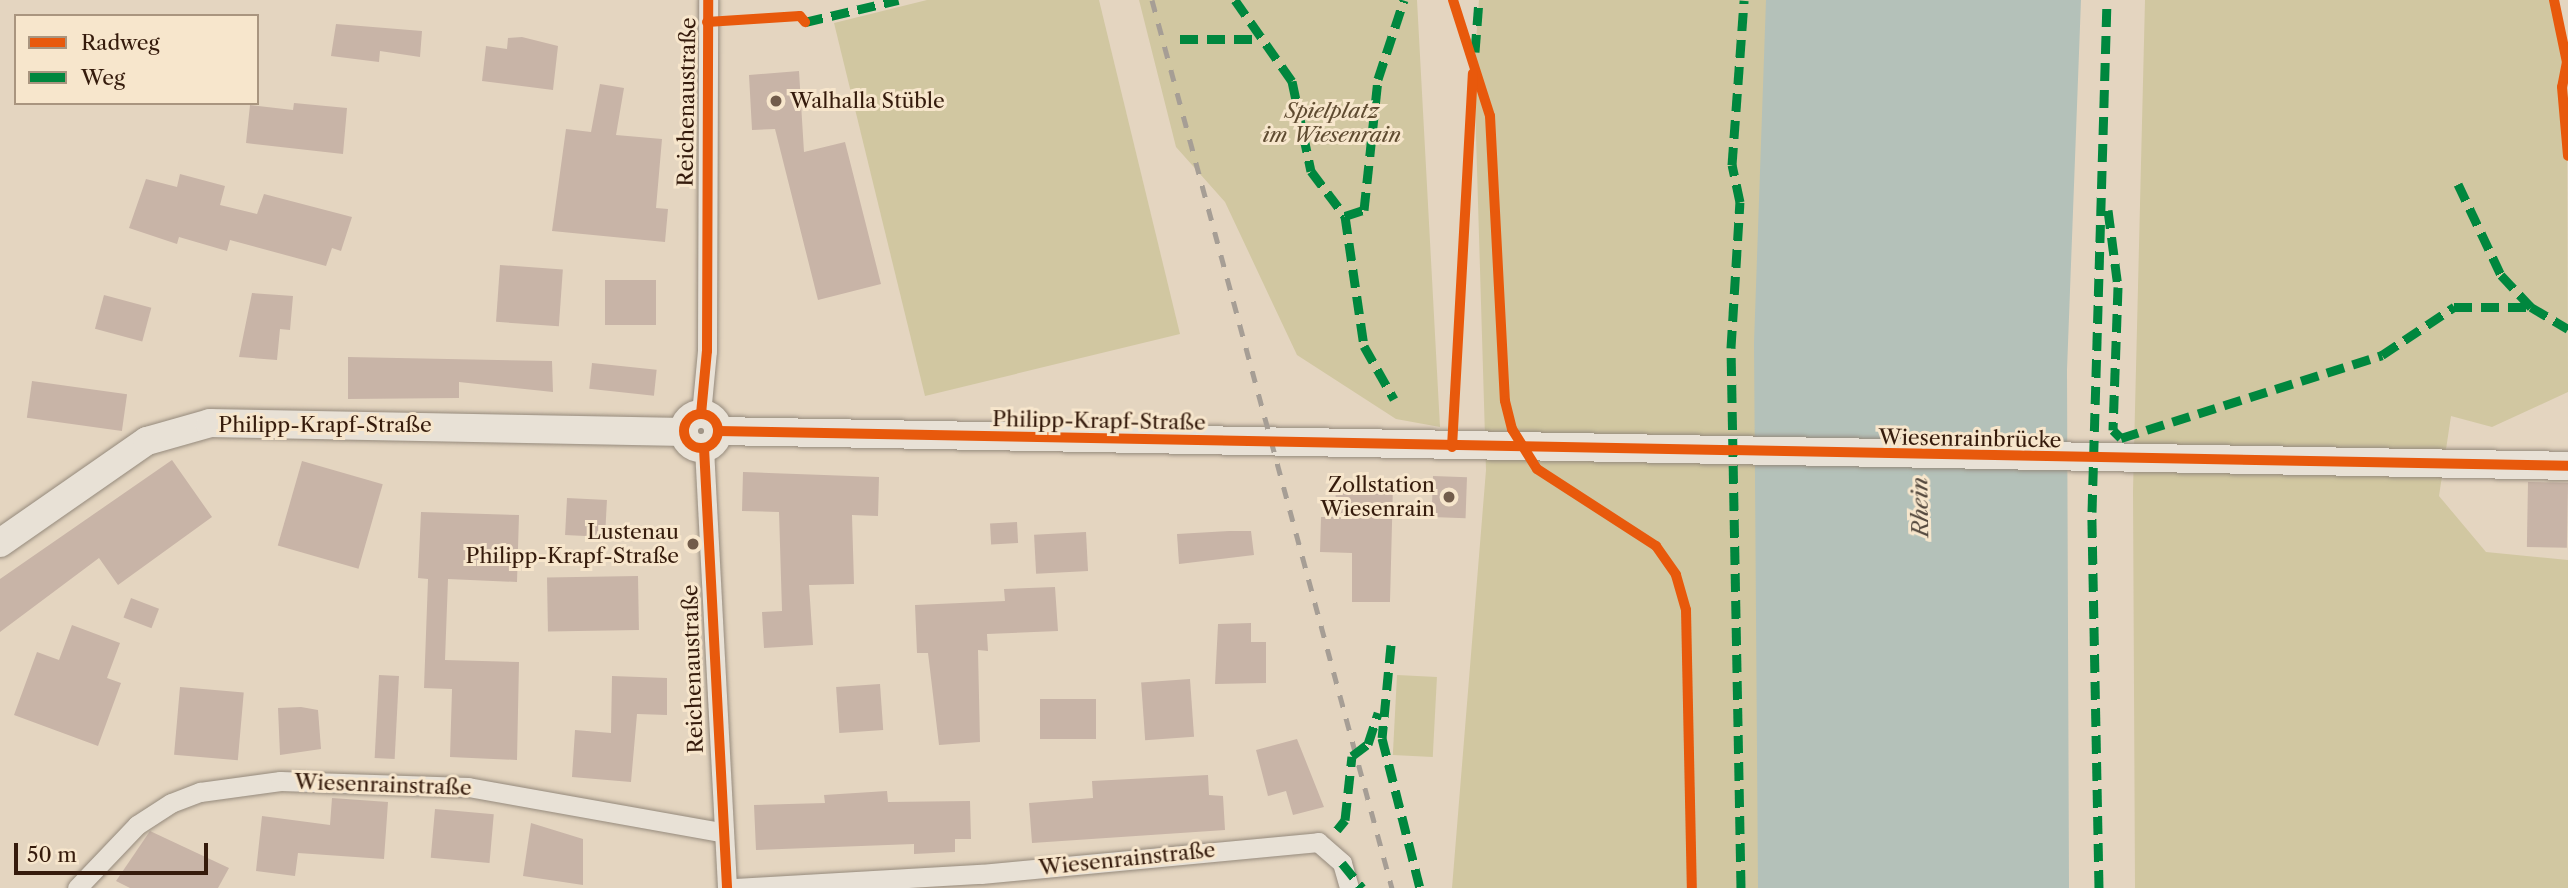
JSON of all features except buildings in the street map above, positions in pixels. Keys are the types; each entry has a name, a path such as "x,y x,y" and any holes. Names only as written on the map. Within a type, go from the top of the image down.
{"street":[{"name":"Reichenaustraße","path":"708,0 707,374 702,432 721,832 727,888"},
{"name":"Philipp-Krapf-Straße","path":"0,543 147,441 210,424 1479,448"},
{"name":"Wiesenrainbrücke","path":"1479,448 1914,458 2461,467 2568,466"},
{"name":"Wiesenrainstraße","path":"77,888 137,825 171,803 200,792 280,781 468,787 721,832"},
{"name":"Wiesenrainstraße","path":"736,888 981,874 1318,842 1342,863 1349,888"}],"green space":[{"path":"927,0 1099,0 1180,334 925,396 834,23"},
{"name":"Spielplatz im Wiesenrain","path":"1139,0 1417,0 1440,427 1396,419 1297,355 1225,202 1176,147"},
{"path":"1479,0 1770,0 1761,888 1452,888 1486,470 1474,69"},
{"path":"2145,0 2554,0 2567,62 2568,392 2492,427 2451,416 2439,496 2486,552 2568,560 2568,888 2135,888 2133,491"},
{"path":"1397,675 1437,677 1433,757 1393,755"}],"water":[{"name":"Rhein","path":"1766,0 2081,0 2067,370 2069,888 1758,888 1754,343"}],"railway":[{"path":"1152,0 1392,888"}],"marked path":[{"path":"805,22 898,0"},
{"path":"1235,0 1292,81 1311,171 1345,216 1364,346 1394,399"},
{"path":"1345,216 1364,210 1378,79 1404,0"},
{"path":"1475,52 1479,0"},
{"path":"1741,888 1731,348 1740,202 1732,165 1744,0"},
{"path":"2099,888 2092,512 2107,0"},
{"path":"1180,39 1261,39"},
{"path":"2458,184 2501,275 2531,307 2568,329"},
{"path":"2108,210 2118,287 2113,430 2121,438 2382,355 2454,307 2531,307"},
{"path":"1391,645 1382,738 1420,888"},
{"path":"1337,830 1345,820 1352,756 1368,744 1378,713"},
{"path":"1342,863 1362,888"}],"cycle path":[{"path":"701,414 707,351 708,0"},
{"path":"1453,0 1490,116 1505,401 1512,429 1537,469 1656,546 1676,575 1686,610 1692,888"},
{"path":"2554,0 2567,62 2562,87 2568,156"},
{"path":"707,22 800,16 805,22"},
{"path":"1452,447 1473,74"},
{"path":"701,414 713,419 718,431 713,443 701,448 689,443 684,431 689,419 701,414"},
{"path":"718,431 2568,466"},
{"path":"704,448 727,888"}],"place":[{"name":"Walhalla Stüble","path":"776,101"},
{"name":"Zollstation Wiesenrain","path":"1449,497"},
{"name":"Lustenau Philipp-Krapf-Straße","path":"693,544"}]}
